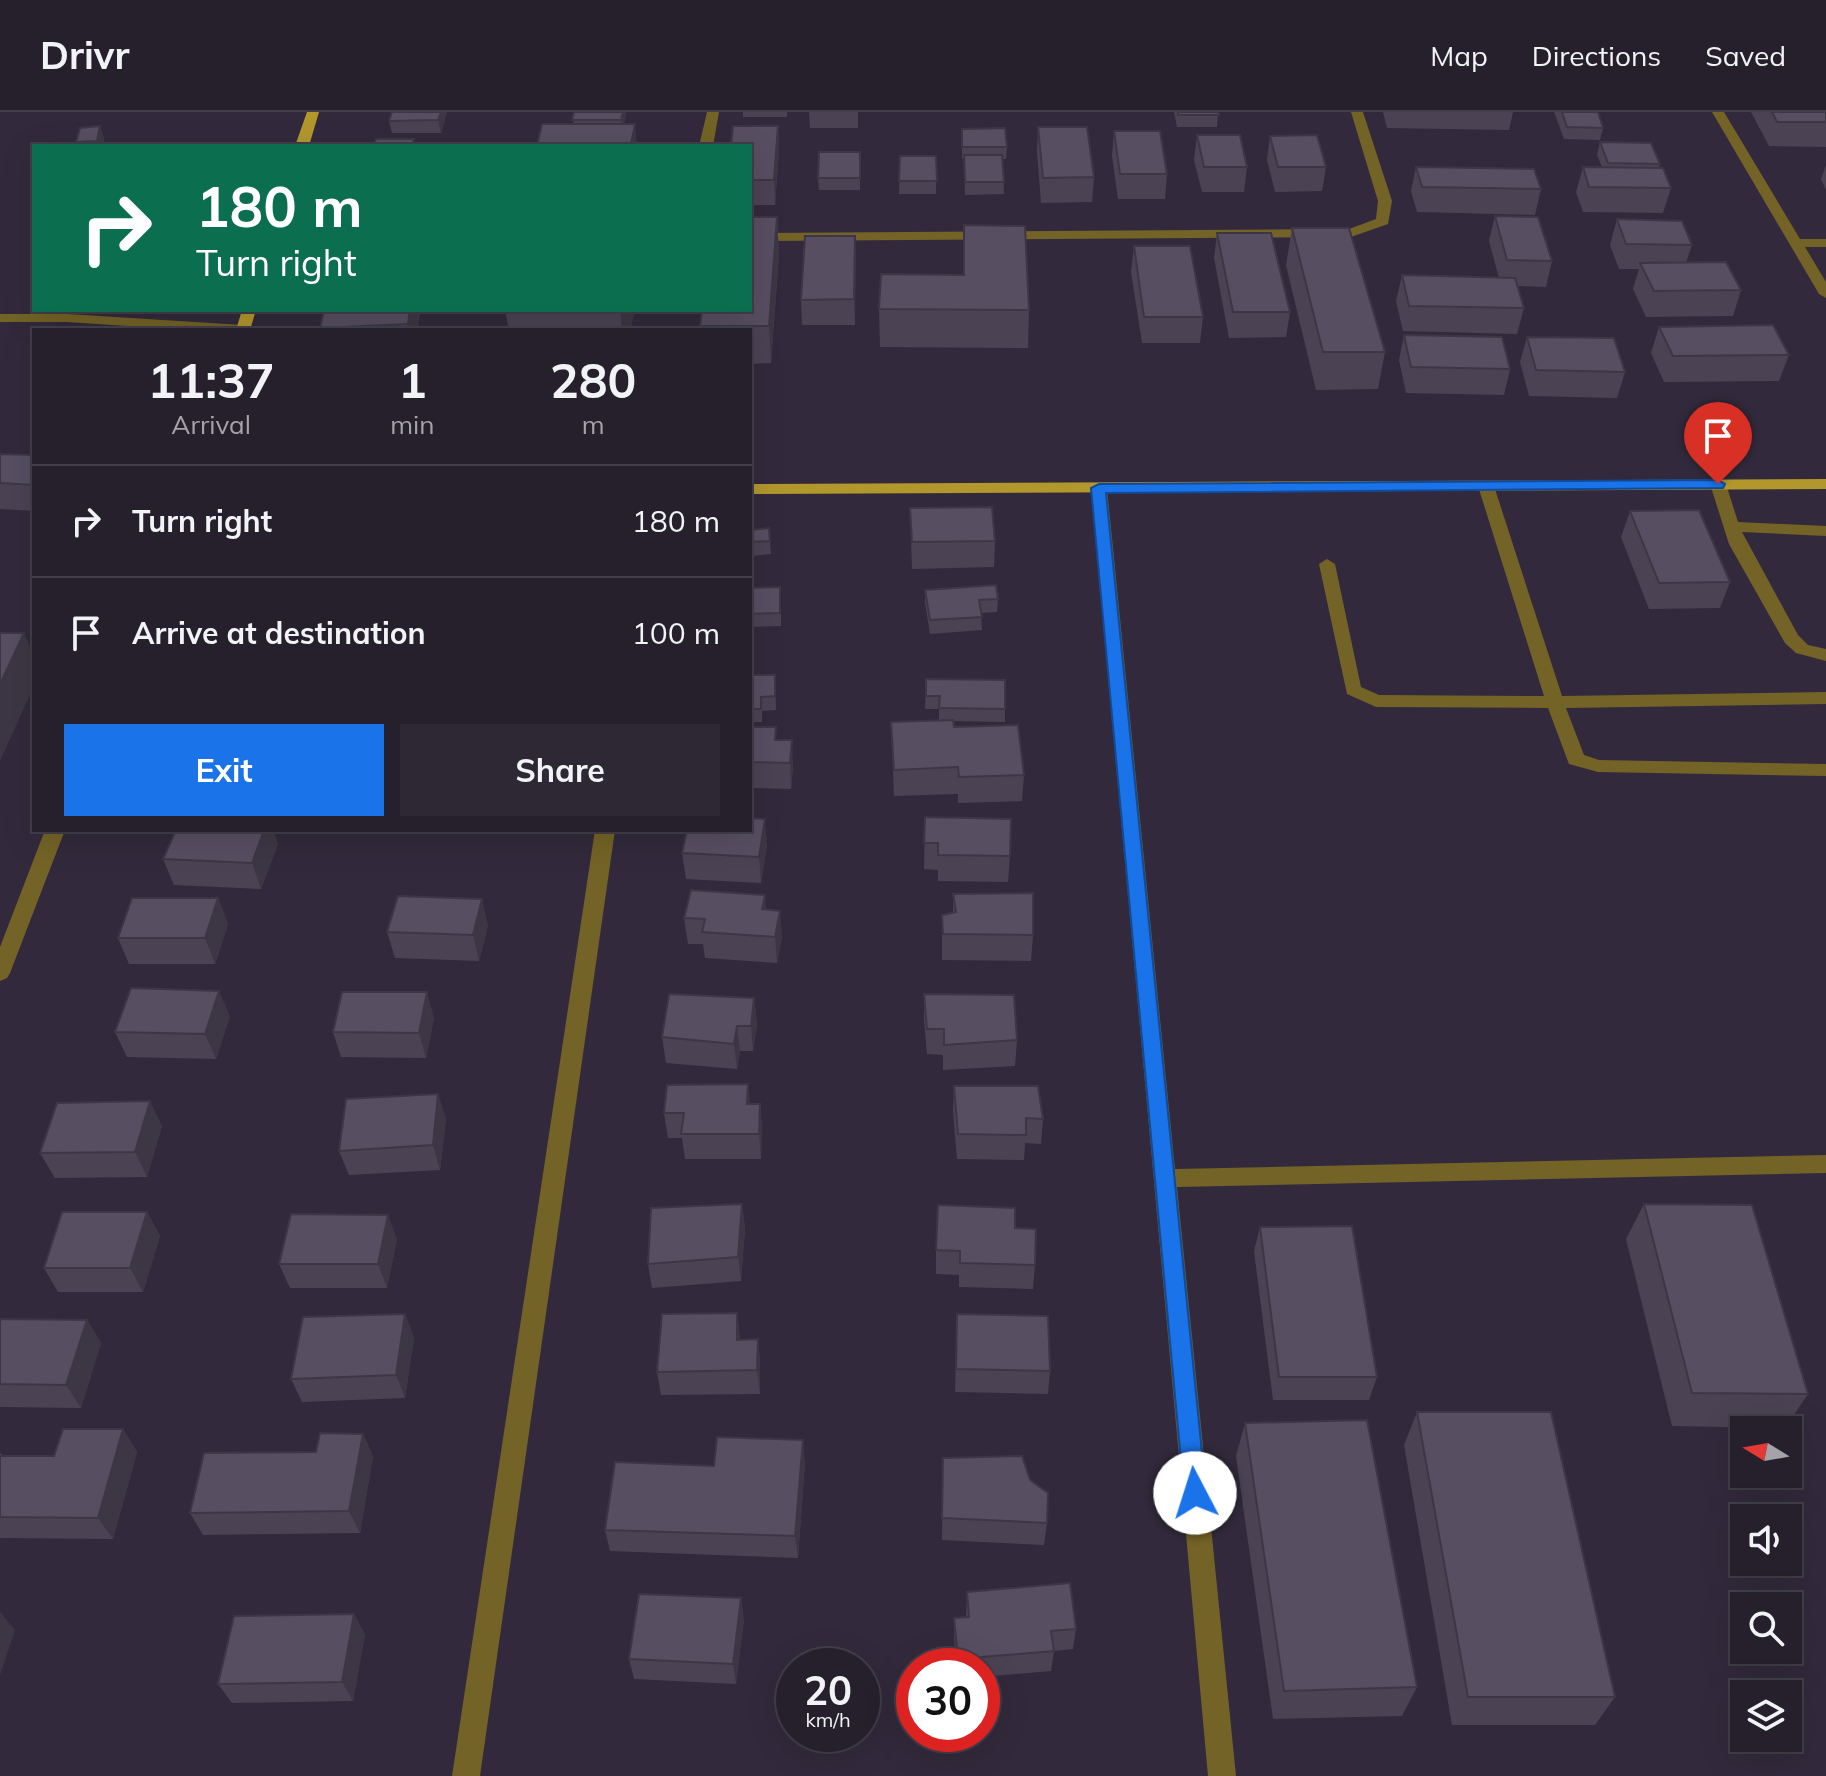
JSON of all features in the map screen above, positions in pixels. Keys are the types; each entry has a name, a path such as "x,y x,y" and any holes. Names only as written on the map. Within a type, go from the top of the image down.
{"main road":[{"path":"303,144 313,112"},
{"path":"752,489 1826,484"}],"street":[{"path":"706,144 713,112"},
{"path":"752,237 1351,233 1383,221 1385,201 1357,112"},
{"path":"1718,112 1826,294"},
{"path":"1797,243 1826,243"},
{"path":"0,318 67,318 227,328"},
{"path":"1718,484 1737,544 1791,639 1802,649 1826,655"},
{"path":"1486,486 1576,759 1598,766 1826,770"},
{"path":"1099,488 1222,1776"},
{"path":"1732,527 1826,531"},
{"path":"1327,564 1353,690 1376,701 1826,698"},
{"path":"0,973 54,832"},
{"path":"466,1776 605,832"},
{"path":"1165,1178 1826,1164"}],"building":[{"path":"392,112 441,112 438,120 389,121"},
{"path":"574,112 623,112 621,120 572,120"},
{"path":"1178,112 1218,112 1219,115 1178,115"},
{"path":"1562,112 1598,112 1603,128 1567,127"},
{"path":"1772,112 1826,112 1826,122 1777,122"},
{"path":"542,124 635,124 631,144 537,144"},
{"path":"100,126 97,141 76,142 80,128"},
{"path":"733,126 778,126 774,180 752,180 752,144 731,144"},
{"path":"1038,127 1087,127 1094,177 1043,178"},
{"path":"1005,128 1007,147 962,147 962,129"},
{"path":"1114,131 1160,131 1167,174 1120,174"},
{"path":"1197,135 1240,135 1247,167 1204,167"},
{"path":"1317,135 1326,167 1278,167 1270,136"},
{"path":"376,139 414,139 413,144 374,144"},
{"path":"1600,142 1651,143 1660,164 1608,163"},
{"path":"819,152 860,152 860,178 818,178"},
{"path":"964,155 1002,155 1004,182 965,182"},
{"path":"900,156 936,156 937,181 899,181"},
{"path":"1416,167 1534,169 1541,189 1422,187"},
{"path":"1583,167 1663,168 1671,188 1589,187"},
{"path":"1495,216 1538,217 1552,261 1507,260"},
{"path":"752,217 777,217 769,326 700,326 702,312 752,312"},
{"path":"1617,219 1682,221 1692,245 1626,244"},
{"path":"964,225 1025,226 1029,310 879,309 881,274 964,275"},
{"path":"1292,228 1349,228 1385,352 1323,352"},
{"path":"1217,233 1271,233 1290,312 1233,312"},
{"path":"805,236 855,236 854,299 801,300"},
{"path":"1134,246 1190,246 1203,317 1144,317"},
{"path":"1726,262 1741,290 1654,291 1640,263"},
{"path":"1402,275 1515,278 1524,308 1409,306"},
{"path":"324,312 410,312 408,324 320,328"},
{"path":"1773,325 1789,355 1673,356 1659,327"},
{"path":"1404,335 1502,337 1510,369 1411,367"},
{"path":"1527,337 1614,338 1625,372 1536,370"},
{"path":"0,454 32,455 32,485 0,483"},
{"path":"992,507 995,541 912,542 910,508"},
{"path":"1699,510 1730,582 1659,583 1630,511"},
{"path":"769,528 770,541 752,542 752,530"},
{"path":"996,585 998,599 979,600 982,617 930,620 925,590"},
{"path":"780,587 780,613 752,614 752,588"},
{"path":"0,633 24,633 0,684"},
{"path":"752,675 775,675 775,696 761,697 761,709 752,709"},
{"path":"926,679 1005,680 1005,709 939,708 940,696 926,696"},
{"path":"953,720 954,727 1018,725 1024,775 959,777 958,767 894,770 891,722"},
{"path":"752,727 776,727 775,740 792,740 790,763 752,762"},
{"path":"925,817 1011,819 1010,856 938,855 938,843 924,843"},
{"path":"752,818 765,819 759,857 682,853 687,832 752,832"},
{"path":"175,832 263,832 252,863 163,859"},
{"path":"691,890 765,895 762,909 780,911 775,937 702,932 705,919 684,918"},
{"path":"1033,893 1033,935 943,934 942,915 956,912 953,894"},
{"path":"398,896 482,899 473,935 387,932"},
{"path":"132,898 218,898 205,938 118,938"},
{"path":"131,988 219,991 205,1034 115,1032"},
{"path":"342,992 427,992 419,1033 333,1032"},
{"path":"669,994 754,998 751,1026 737,1026 734,1044 662,1037"},
{"path":"924,994 1014,995 1017,1040 944,1045 944,1029 927,1029"},
{"path":"748,1084 747,1104 760,1104 759,1134 681,1134 684,1113 664,1113 667,1085"},
{"path":"954,1086 1038,1086 1043,1119 1026,1118 1026,1135 958,1134"},
{"path":"438,1094 433,1145 339,1151 346,1099"},
{"path":"150,1101 135,1152 40,1153 57,1103"},
{"path":"742,1204 738,1257 648,1264 651,1208"},
{"path":"1644,1204 1752,1205 1808,1394 1692,1393"},
{"path":"938,1205 1015,1208 1015,1228 1036,1229 1035,1265 960,1263 960,1251 936,1250"},
{"path":"62,1212 147,1212 130,1268 44,1268"},
{"path":"291,1214 388,1215 378,1264 279,1264"},
{"path":"1352,1226 1377,1377 1279,1377 1260,1227"},
{"path":"737,1313 737,1340 758,1339 757,1370 657,1372 662,1314"},
{"path":"405,1314 396,1375 291,1379 303,1317"},
{"path":"957,1314 1048,1316 1050,1371 956,1369"},
{"path":"0,1319 87,1320 66,1385 0,1384"},
{"path":"1417,1412 1551,1412 1615,1697 1468,1697"},
{"path":"1367,1420 1417,1687 1284,1691 1245,1423"},
{"path":"63,1429 123,1429 98,1518 0,1517 0,1456 54,1456"},
{"path":"320,1433 363,1434 349,1511 190,1513 204,1453 316,1452"},
{"path":"717,1437 803,1440 795,1536 605,1530 615,1462 714,1466"},
{"path":"1022,1456 1030,1480 1048,1493 1047,1523 942,1518 943,1458"},
{"path":"1070,1583 1076,1629 1051,1631 1054,1651 1000,1656 1000,1648 957,1648 954,1618 969,1617 967,1592"},
{"path":"639,1594 741,1598 733,1664 629,1659"},
{"path":"354,1614 342,1682 218,1684 234,1616"}],"route":[{"path":"1195,1493 1099,488 1718,484"}]}
